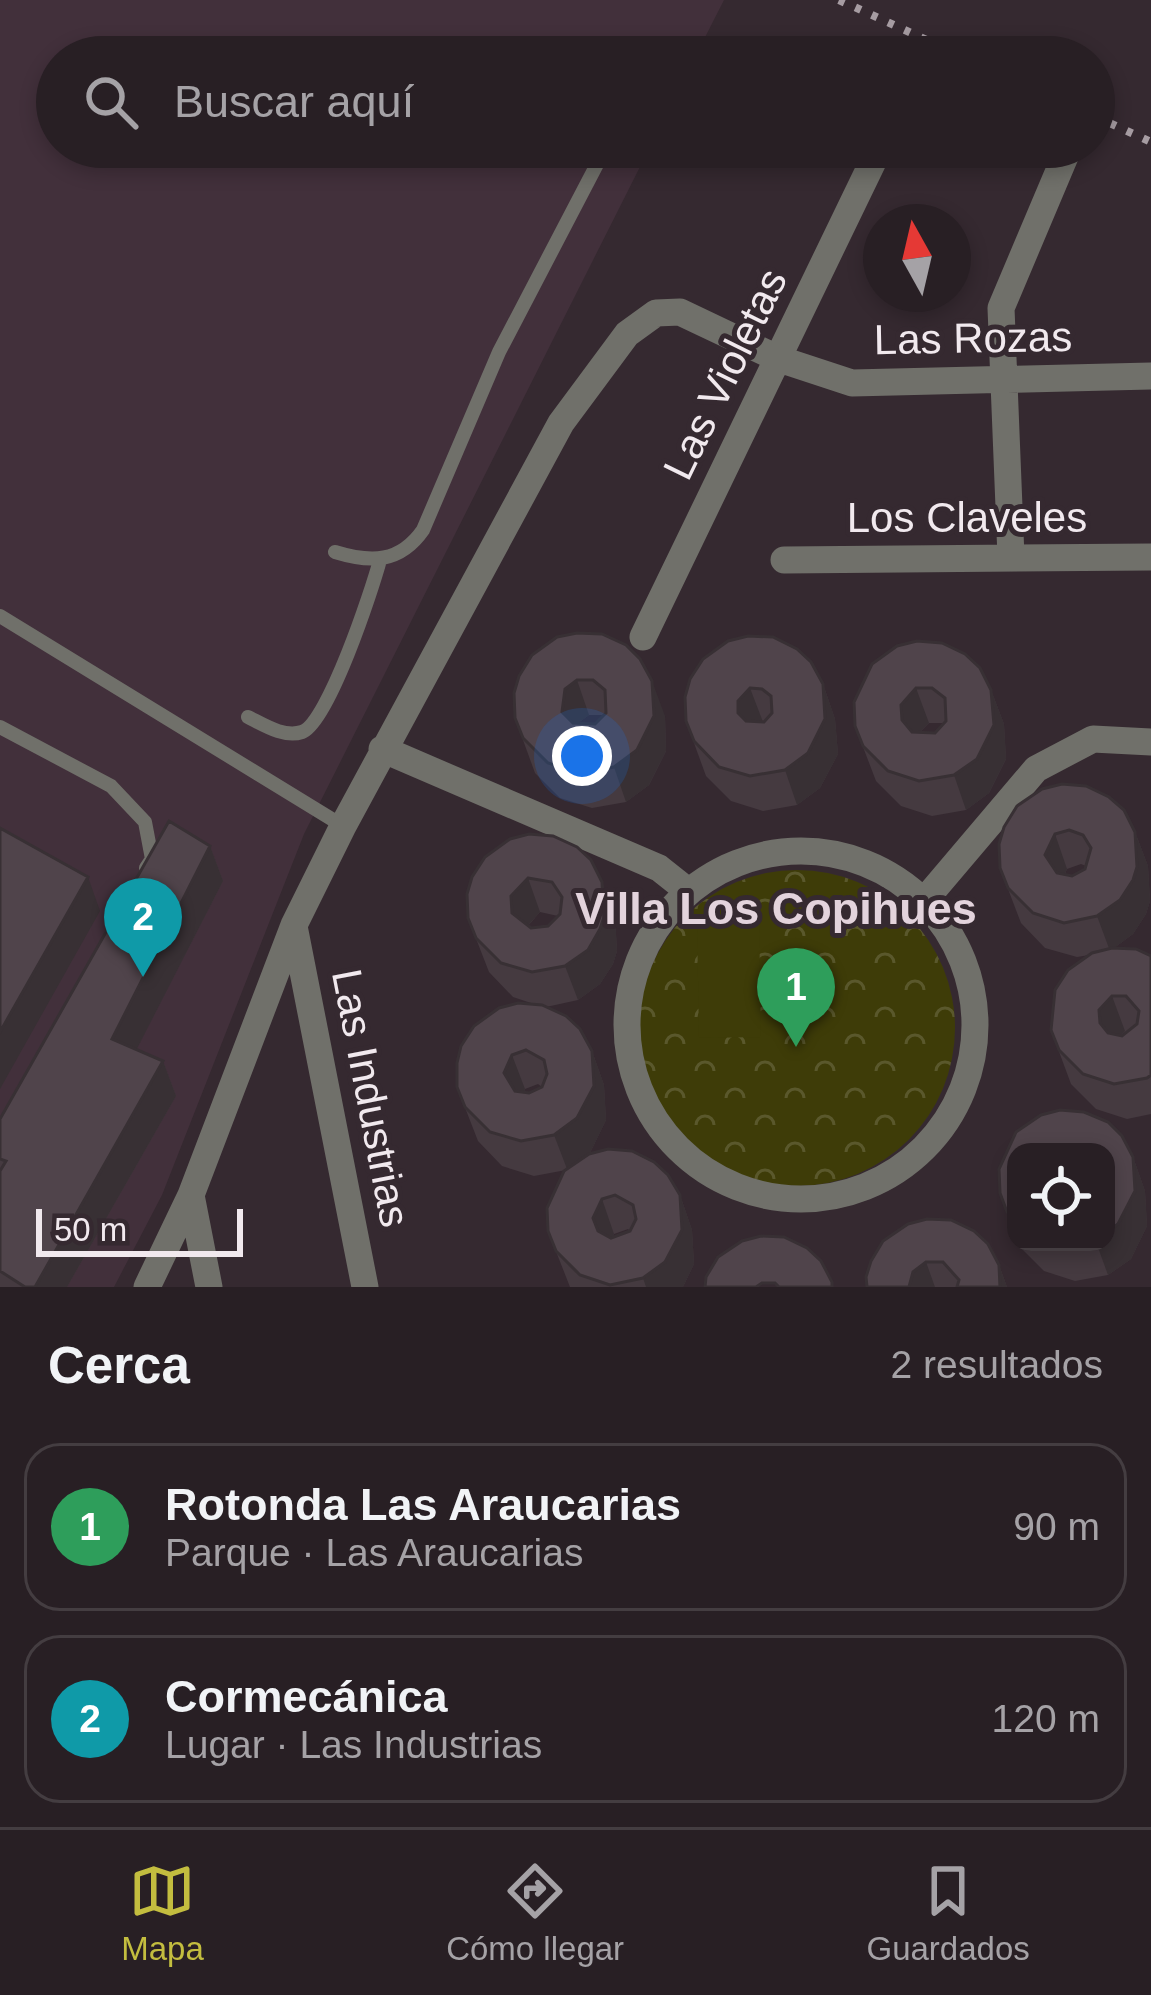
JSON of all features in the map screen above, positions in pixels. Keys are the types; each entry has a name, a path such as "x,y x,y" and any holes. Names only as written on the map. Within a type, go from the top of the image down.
{"street":[{"name":"Las Violetas","path":"644,637 870,168"},
{"path":"1011,557 1000,308 1060,168"},
{"name":"Las Rozas","path":"668,310 779,359 852,383 1151,376"},
{"name":"Las Industrias","path":"146,1287 191,1195 294,925 382,749 561,423 627,334 668,310"},
{"name":"Los Claveles","path":"784,560 1151,557"},
{"path":"924,901 1036,769 1093,739 1151,742"},
{"path":"382,749 659,868 688,891"},
{"path":"808,851 850,858 890,875 924,901 954,940 971,986 975,1035 966,1083 943,1127 908,1162 866,1186 818,1198 768,1196 722,1180 681,1153 650,1114 631,1069 626,1021 634,972 656,928 688,891 725,868 766,854 808,851"},
{"name":"Las Industrias","path":"294,925 365,1287"},
{"path":"191,1195 209,1287"}],"lane":[{"path":"335,552 380,560 404,552 423,530 508,334 595,168"},
{"path":"248,717 291,734 316,722 353,640 380,560"},
{"path":"0,616 344,826"},
{"path":"0,727 111,786 145,822 152,859 134,888"}],"shaded area":[{"path":"0,0 724,0 706,36 36,36 36,168 639,168 304,834 162,1195 114,1287 0,1287"}],"green space":[{"path":"797,870 858,882 909,916 943,967 955,1028 943,1089 909,1140 858,1174 797,1186 736,1174 685,1140 651,1089 639,1028 651,967 685,916 736,882"},
{"path":"759,920 761,1037 699,1038 697,921"}],"building":[{"path":"602,634 626,645 652,681 654,716 637,750 614,767 580,773 548,763 523,738 515,718 519,676 532,655 557,637","holes":["577,680 593,680 605,690 606,713 595,724 573,723 562,712 565,689"]},
{"path":"773,637 811,662 823,684 825,719 808,753 785,770 750,776 719,767 694,741 686,721 690,679 703,659 728,641","holes":["750,688 771,696 772,713 764,722 746,721 738,713 738,701"]},
{"path":"917,641 942,643 980,668 991,690 994,725 977,759 954,775 919,781 888,771 863,746 855,726 854,702 872,664 897,646","holes":["916,688 932,688 945,698 946,721 935,733 912,732 902,720 901,705"]},
{"path":"1062,784 1086,786 1124,810 1135,832 1133,880 1120,900 1097,916 1064,923 1033,913 1008,888 1000,868 1004,827 1017,806 1042,789","holes":["1069,830 1083,835 1091,848 1085,869 1072,876 1057,873 1045,855 1055,834"]},
{"path":"169,821 210,846 112,1039 163,1061 35,1287 25,1287 0,1271 0,1171 6,1161 0,1159 0,1119"},
{"path":"0,828 88,877 0,1032"},
{"path":"529,834 553,836 577,847 591,860 602,882 600,929 588,950 565,966 532,972 501,963 476,938 468,918 472,877 485,857 510,839","holes":["528,878 552,882 562,897 560,914 548,926 531,928 512,913 511,896"]},
{"path":"1136,949 1151,956 1151,1075 1147,1078 1114,1084 1083,1074 1059,1050 1051,1030 1055,990 1068,970 1092,953","holes":["1112,996 1126,996 1139,1011 1137,1024 1122,1036 1108,1033 1100,1023 1099,1010"]},
{"path":"518,1003 542,1005 566,1016 592,1051 594,1086 577,1118 554,1135 521,1141 490,1132 465,1107 457,1087 461,1046 474,1026 499,1008","holes":["526,1050 544,1060 547,1074 542,1087 529,1093 515,1091 504,1073 512,1055"]},
{"path":"1060,1110 1084,1112 1108,1122 1122,1136 1133,1157 1135,1191 1115,1226 1115,1143 1011,1143 1016,1132 1041,1115"},
{"path":"608,1149 632,1151 654,1162 680,1195 682,1230 665,1262 643,1278 610,1285 580,1275 556,1251 548,1231 547,1208 564,1171 589,1154","holes":["615,1195 633,1205 636,1219 630,1231 611,1238 598,1231 593,1218 602,1199"]},
{"path":"1007,1152 1007,1212 1000,1193 999,1169"},
{"path":"951,1220 988,1244 999,1265 1000,1287 957,1287 959,1280 943,1262 926,1262 913,1272 909,1287 867,1287 871,1261 883,1241 908,1224"},
{"path":"784,1237 807,1248 821,1261 832,1287 762,1283 705,1287 718,1257 742,1241"}],"railway":[{"path":"839,0 918,36"},
{"path":"1115,126 1151,142"}],"place":[{"name":"Cormecánica","path":"143,977"},
{"name":"Rotonda Las Araucarias","path":"796,1047"}],"district":[{"name":"Villa Los Copihues","path":"776,908"}]}
